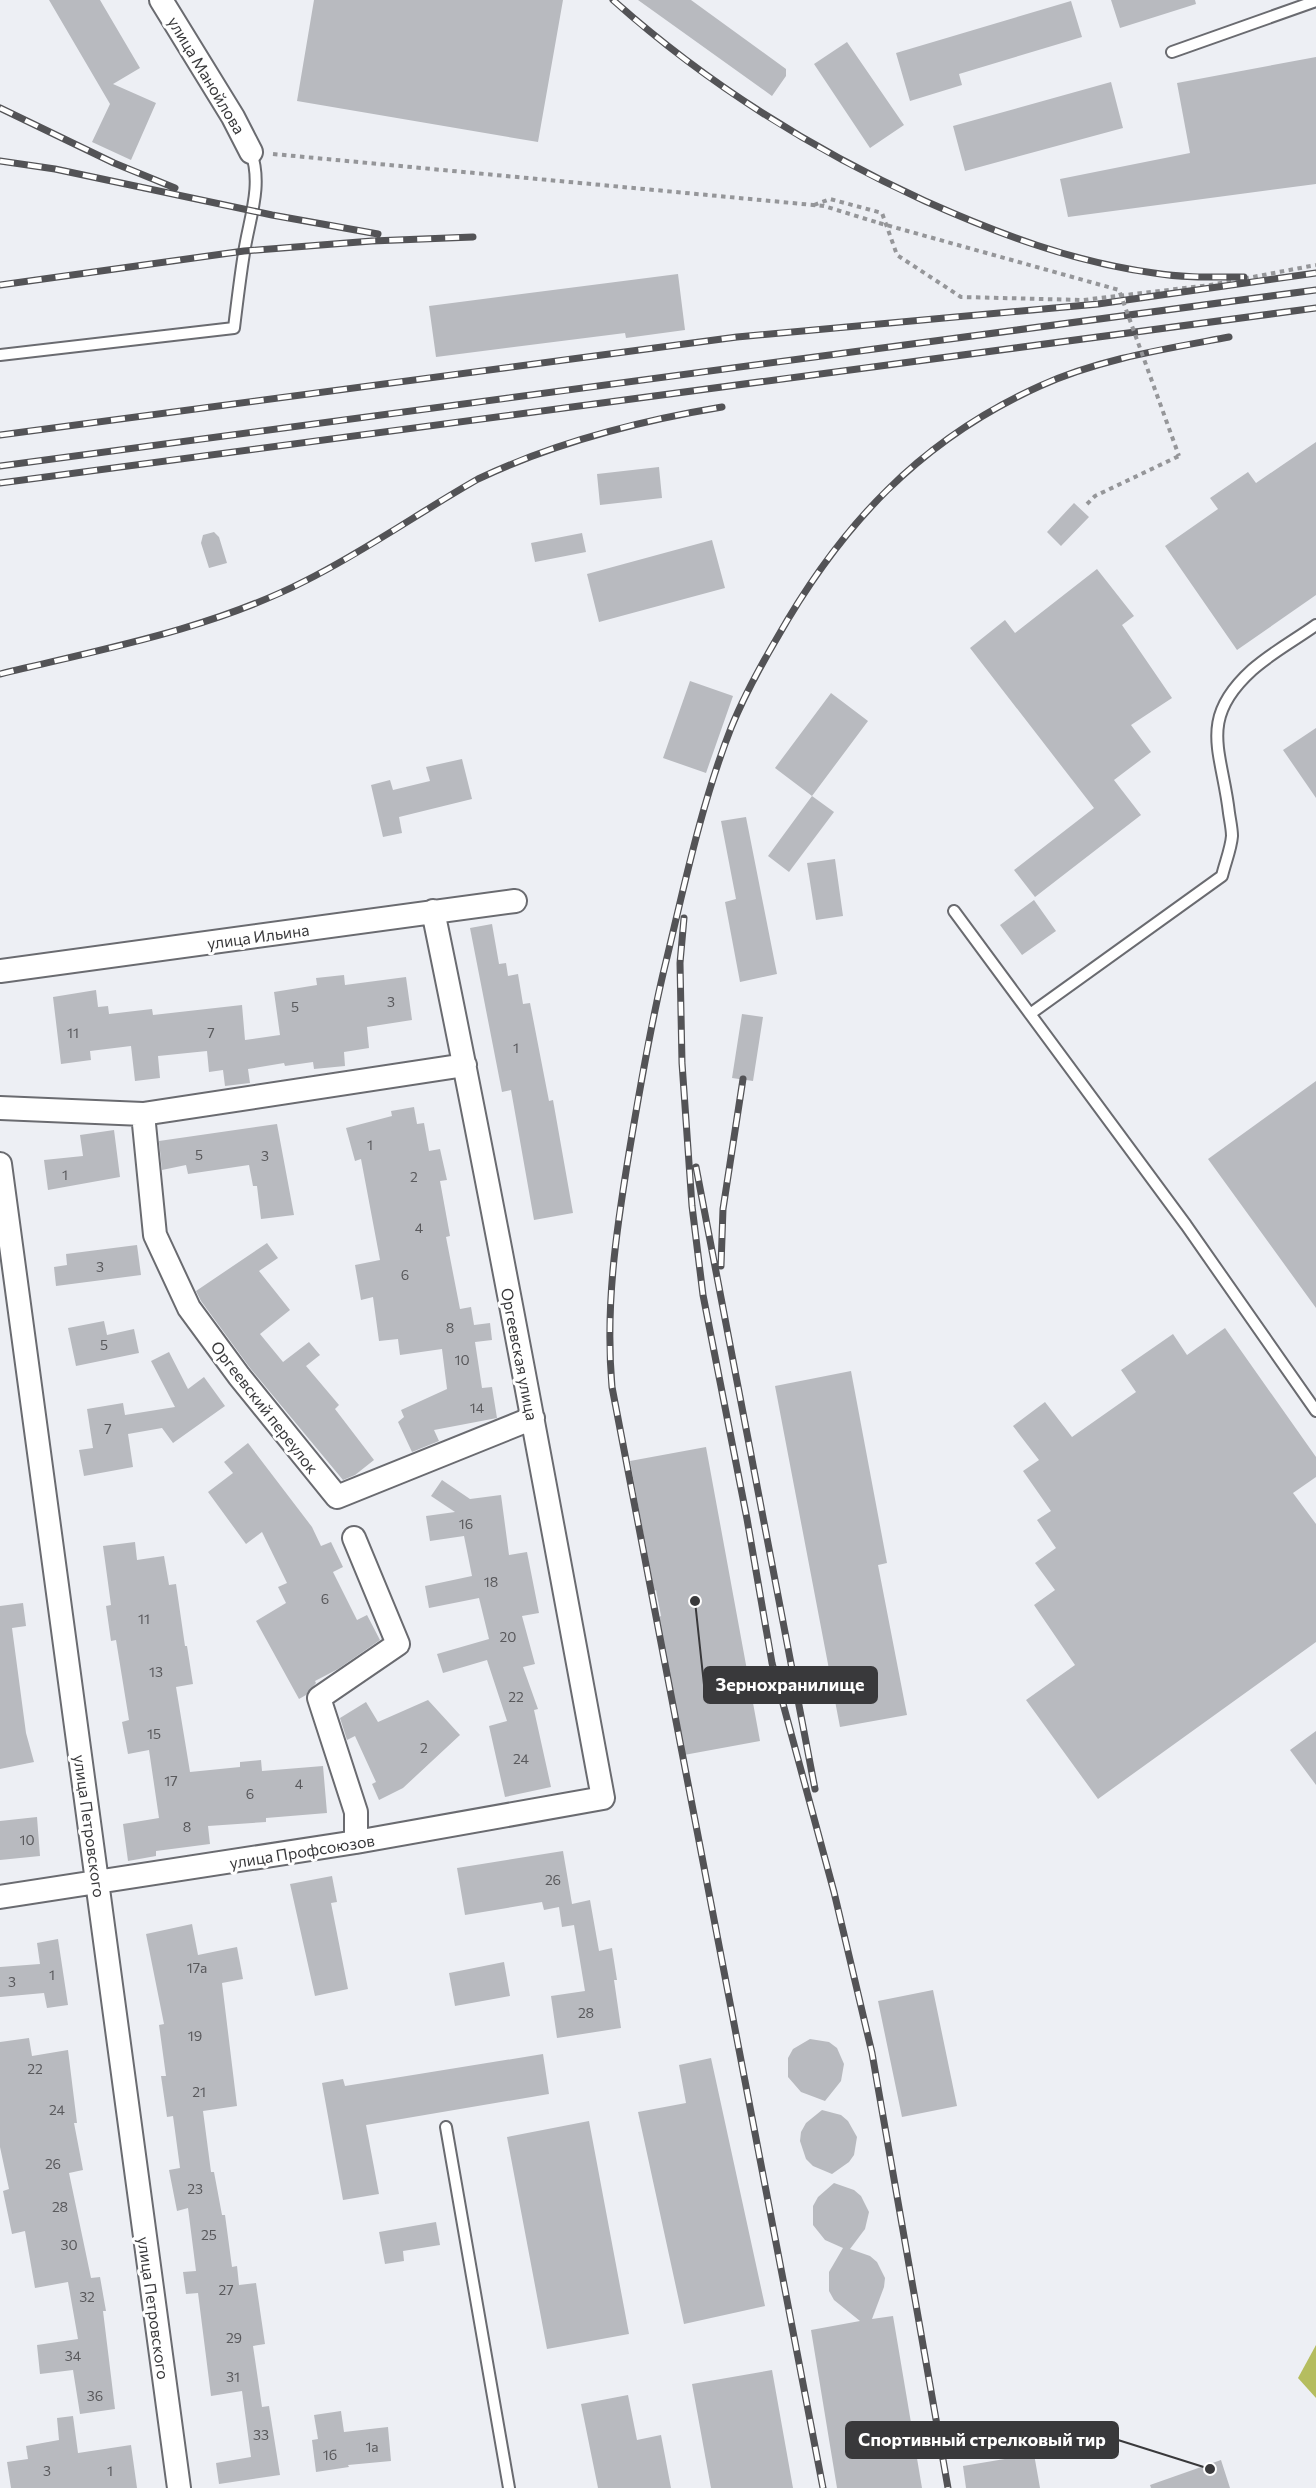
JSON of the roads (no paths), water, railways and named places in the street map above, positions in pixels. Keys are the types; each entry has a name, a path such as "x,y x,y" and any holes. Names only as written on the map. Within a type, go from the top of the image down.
{"street":[{"name":"улица Манойлова","path":"161,0 233,117 251,152"},
{"name":"улица Ильина","path":"0,971 515,901"},
{"name":"Оргеевская улица","path":"433,911 465,1065 603,1798"},
{"path":"0,1107 143,1114 465,1065"},
{"name":"Оргеевский переулок","path":"143,1114 155,1235 189,1308 239,1376 337,1497 532,1418"},
{"name":"улица Петровского","path":"0,1164 179,2488"},
{"path":"354,1538 398,1644 319,1698 356,1812 356,1842"},
{"name":"улица Профсоюзов","path":"0,1897 356,1842 603,1798"}],"lane":[{"path":"1172,52 1316,1"},
{"path":"0,355 234,328 244,251 254,211 256,166 251,152"},
{"path":"1030,1014 1222,876 1232,836 1226,783 1217,750 1218,717 1228,700 1253,670 1316,625"},
{"path":"954,911 1186,1225 1316,1411"},
{"path":"446,2127 509,2488"}],"railway":[{"path":"613,0 685,60 723,87 801,137 925,201 981,225 1094,262 1165,275 1244,277"},
{"path":"0,108 114,163 175,188"},
{"path":"0,161 55,169 272,215 378,234"},
{"path":"0,285 244,251 372,241 473,237"},
{"path":"0,435 737,337 1098,304 1316,273"},
{"path":"0,466 1316,290"},
{"path":"0,483 1316,308"},
{"path":"823,2488 612,1387 610,1328 613,1270 624,1182 644,1063 693,850 710,788 731,728 758,671 802,597 828,559 857,523 888,490 957,432 1040,386 1109,362 1229,337"},
{"path":"0,674 156,636 232,612 305,581 478,479 507,466 598,434 722,407"},
{"path":"684,918 680,963 682,1063 692,1206 703,1295 747,1519 772,1663 834,1892 872,2053 948,2488"},
{"path":"721,1266 723,1209 743,1079"},
{"path":"696,1167 815,1789"}],"place":[{"name":"Зернохранилище","path":"695,1601"},
{"name":"Спортивный стрелковый тир","path":"1210,2469"}]}
